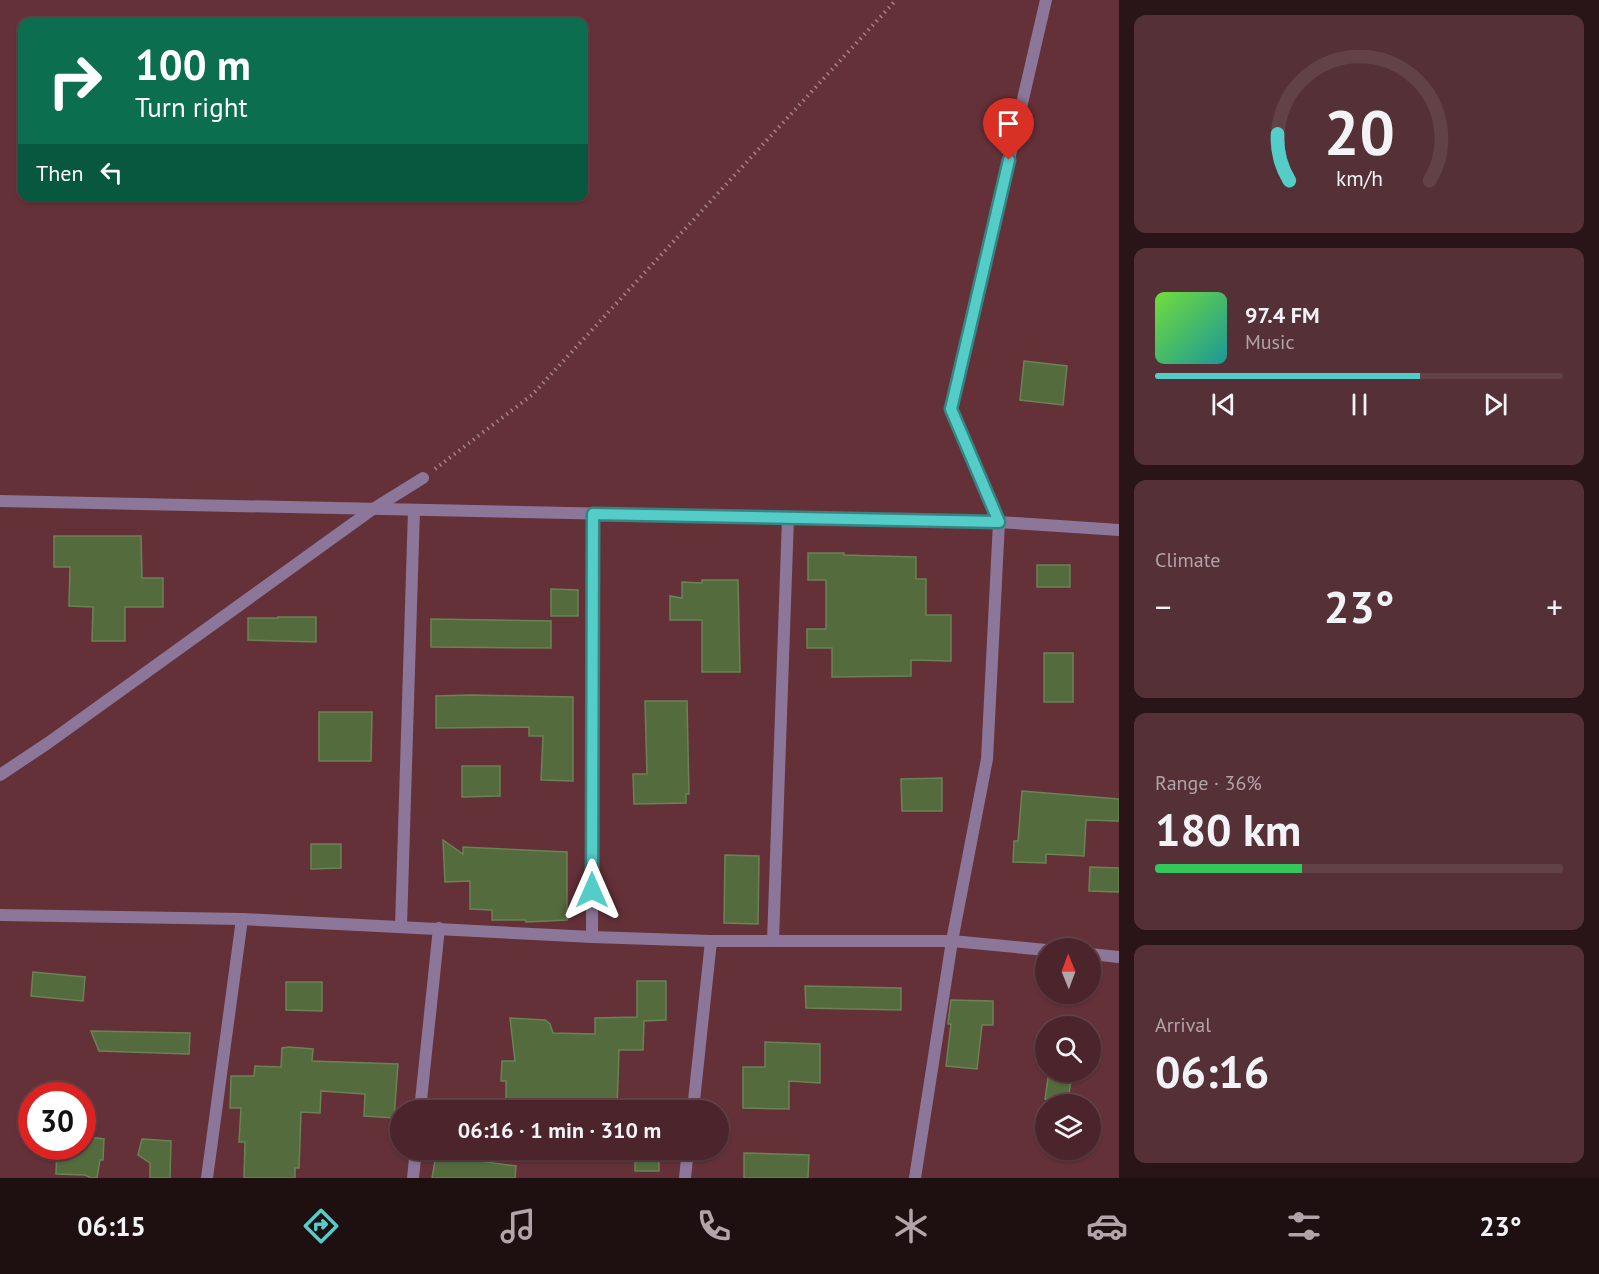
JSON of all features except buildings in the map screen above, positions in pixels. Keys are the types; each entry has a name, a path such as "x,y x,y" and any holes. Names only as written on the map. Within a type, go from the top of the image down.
{"street":[{"path":"915,1178 952,940 987,759 999,522 951,409 1046,0"},
{"path":"0,775 48,743 373,509 423,478"},
{"path":"0,501 999,522 1119,530"},
{"path":"401,926 414,510"},
{"path":"592,938 593,514"},
{"path":"773,941 788,518"},
{"path":"0,915 242,919 592,938 711,941 952,940 1035,949"},
{"path":"207,1178 242,919"},
{"path":"421,1100 439,928"},
{"path":"694,1100 711,941"},
{"path":"1101,955 1119,957"},
{"path":"413,1178 415,1160"},
{"path":"685,1178 687,1160"}],"path":[{"path":"423,478 532,395 896,0"}],"route":[{"path":"592,890 593,514 999,522 951,409 1009,160"}]}
